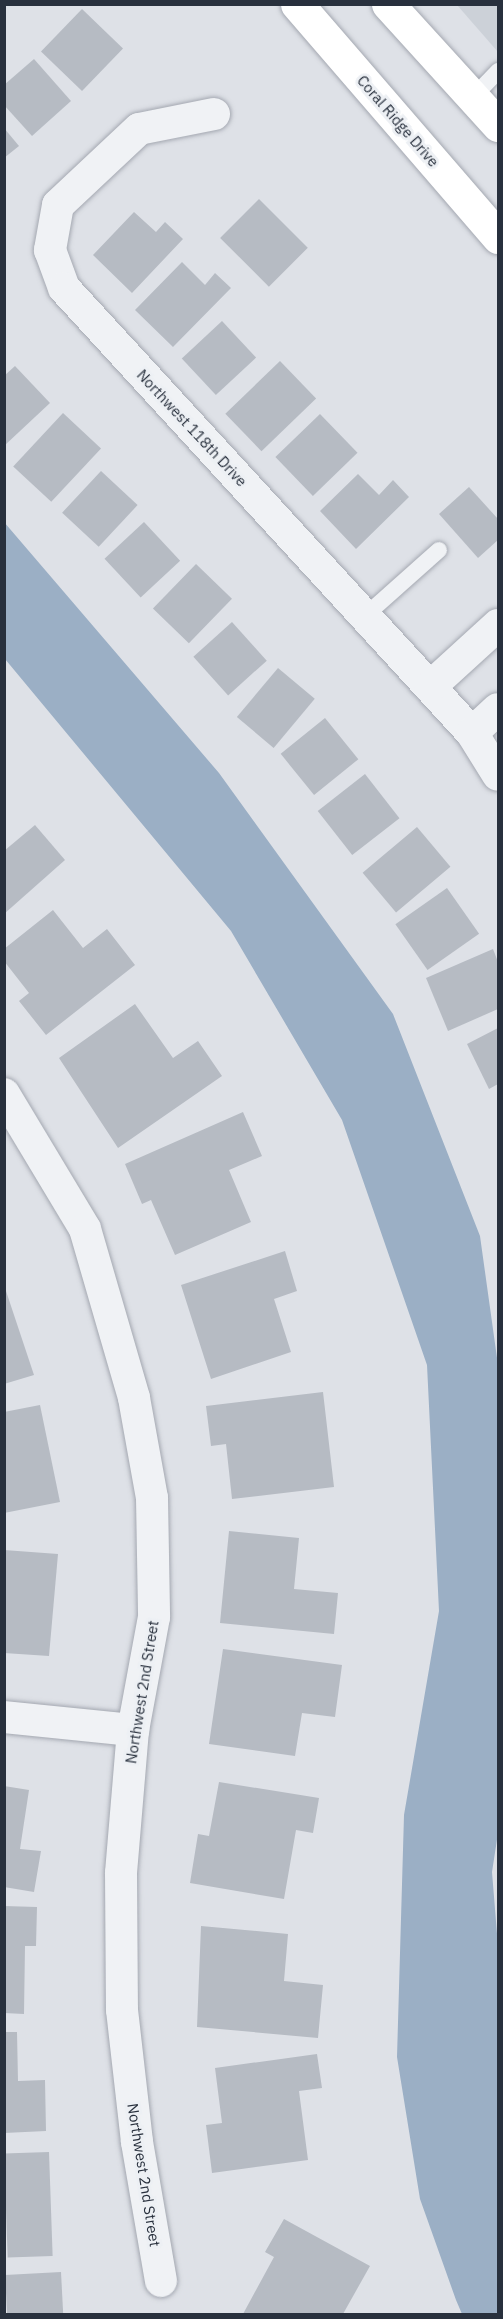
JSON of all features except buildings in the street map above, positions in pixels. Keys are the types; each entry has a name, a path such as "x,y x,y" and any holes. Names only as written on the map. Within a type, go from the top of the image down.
{"main road":[{"name":"Coral Ridge Drive","path":"297,4 498,237"},
{"path":"388,4 498,125"}],"street":[{"name":"Northwest 118th Drive","path":"214,114 139,129 58,205 50,250 64,288 472,733 498,775"},
{"path":"429,687 498,625"},
{"path":"472,733 498,709"},
{"name":"Northwest 2nd Street","path":"4,1094 85,1229 134,1398 152,1498 154,1617 133,1730 121,1873 122,2010 137,2142 161,2281"},
{"path":"4,1717 133,1730"}],"lane":[{"path":"474,96 498,71"},
{"path":"365,616 439,550"}],"shaded area":[{"path":"457,5 498,5 498,52"}],"water":[{"path":"4,522 219,773 393,1014 480,1236 498,1365 498,1833 492,1872 498,1946 498,2314 462,2314 456,2300 420,2199 397,2057 404,1815 439,1611 427,1365 342,1120 231,931 5,659"}]}
